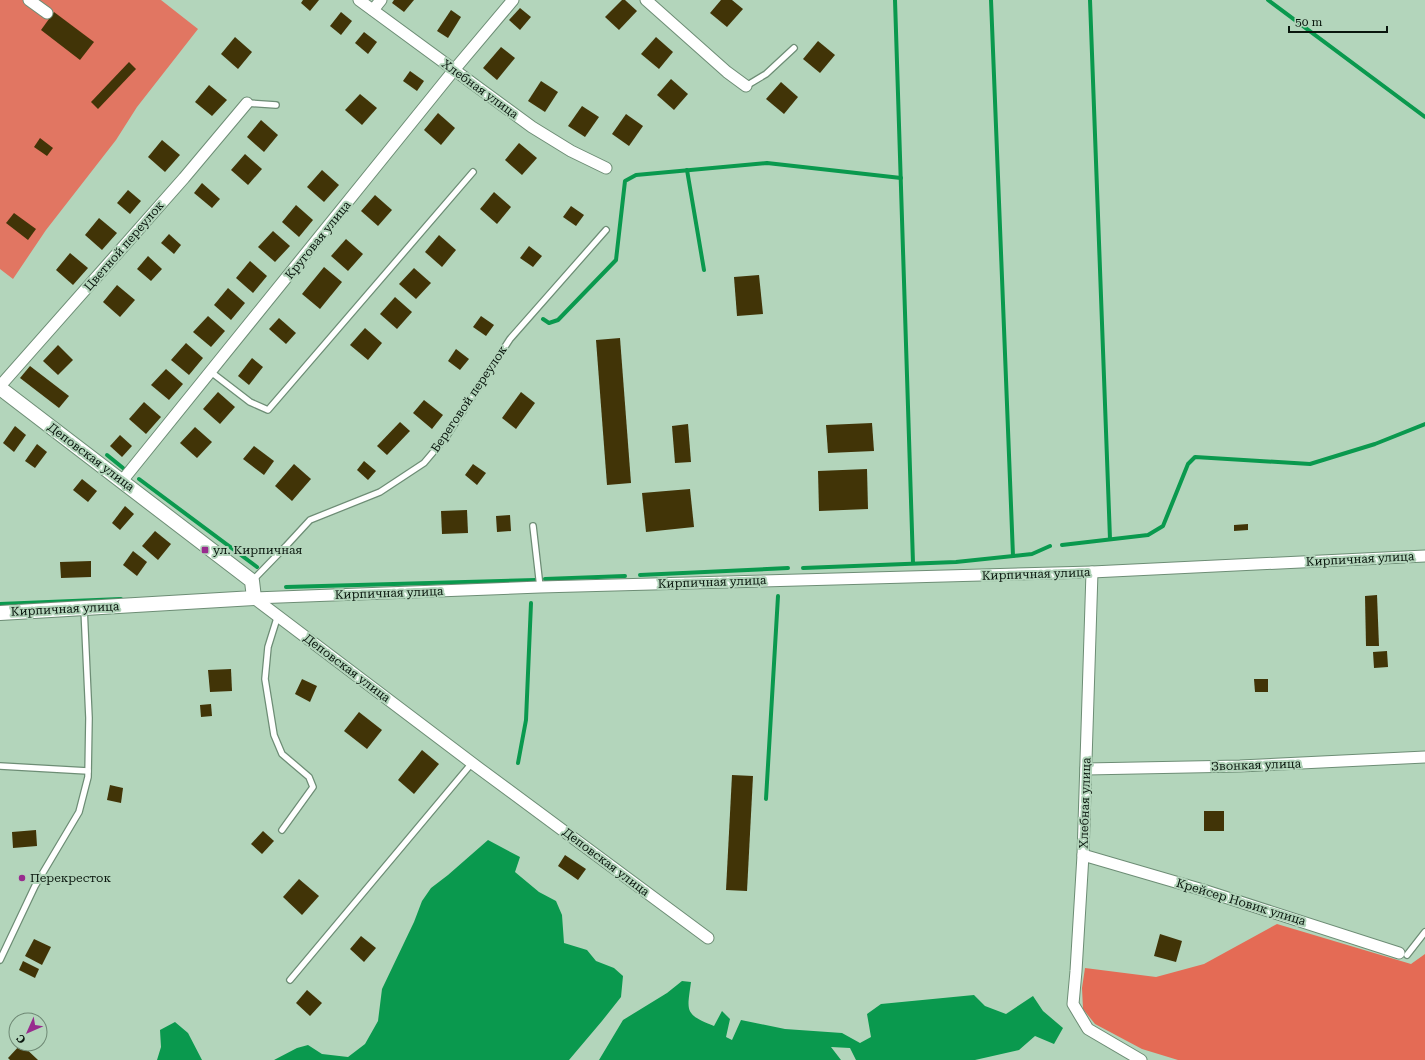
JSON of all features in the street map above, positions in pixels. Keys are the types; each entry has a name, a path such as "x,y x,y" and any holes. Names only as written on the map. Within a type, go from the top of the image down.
{"street":[{"path":"29,0 47,13"},
{"name":"Хлебная улица","path":"359,0 532,127 571,151 606,168"},
{"path":"373,10 381,0"},
{"name":"Круговая улица","path":"122,481 454,70 514,0"},
{"path":"646,0 727,72 746,86"},
{"name":"Цветной переулок","path":"0,387 248,104"},
{"name":"Деповская улица","path":"0,387 252,581"},
{"name":"Кирпичная улица","path":"0,612 254,598 540,587 1092,572 1425,556"},
{"name":"Хлебная улица","path":"1092,572 1083,855 1076,971 1072,1004 1088,1029 1140,1060"},
{"path":"252,581 254,598"},
{"name":"Деповская улица","path":"254,598 472,763 708,938"},
{"name":"Звонкая улица","path":"1086,769 1240,766 1425,757"},
{"name":"Крейсер Новик улица","path":"1083,855 1203,890 1403,954"}],"lane":[{"path":"746,86 766,74 794,48"},
{"path":"248,104 276,105"},
{"path":"211,372 250,402 268,410 473,172"},
{"name":"Береговой переулок","path":"252,581 310,520 380,492 424,463 446,437 510,339 606,230"},
{"path":"533,526 540,587"},
{"path":"0,960 35,886 79,812 88,777 88,703 84,608"},
{"path":"278,615 268,647 265,679 274,735 282,754 309,776 313,787 282,830"},
{"path":"290,980 472,763"},
{"path":"0,766 88,771"},
{"path":"1403,954 1425,932"}],"shaded area":[{"path":"0,0 161,0 198,29 137,107 116,140 46,230 13,279 0,269"},
{"path":"488,840 520,857 515,872 539,892 556,901 562,915 564,943 587,950 596,961 614,968 623,976 621,997 569,1060 274,1060 297,1048 308,1045 322,1054 348,1057 365,1044 378,1021 382,989 414,922 422,901 431,888"},
{"path":"1277,924 1411,964 1425,954 1425,1060 1178,1060 1142,1049 1095,1024 1083,1009 1082,988 1085,968 1156,977 1204,964"},
{"path":"682,981 691,982 689,1006 692,1015 714,1026 722,1011 730,1019 726,1037 732,1040 741,1020 785,1029 842,1033 860,1043 871,1037 867,1014 881,1004 974,995 985,1006 1006,1014 1033,996 1043,1011 1063,1028 1054,1044 1035,1036 1019,1050 975,1060 856,1060 850,1048 831,1047 841,1060 599,1060 623,1020 667,993"},
{"path":"175,1022 188,1033 202,1060 157,1060 161,1047 160,1030"}],"building":[{"path":"303,0 319,0 310,11 301,3"},
{"path":"394,0 414,0 404,12 392,3"},
{"path":"622,0 625,0 637,11 619,30 605,17"},
{"path":"721,0 732,0 743,9 727,27 710,13"},
{"path":"520,8 531,17 520,30 509,20"},
{"path":"451,10 461,17 448,38 437,31"},
{"path":"54,12 94,42 80,60 41,30"},
{"path":"341,12 352,21 341,35 330,26"},
{"path":"364,32 377,42 368,54 355,43"},
{"path":"235,37 252,52 238,69 221,54"},
{"path":"656,37 673,52 659,69 641,54"},
{"path":"818,41 835,55 820,73 803,59"},
{"path":"501,47 515,58 497,80 483,68"},
{"path":"129,62 136,69 98,109 91,102"},
{"path":"410,71 424,81 417,91 403,81"},
{"path":"671,79 688,94 674,110 657,95"},
{"path":"541,81 558,92 545,112 528,101"},
{"path":"781,82 798,97 784,114 766,99"},
{"path":"209,85 227,100 212,116 195,102"},
{"path":"360,94 377,108 362,125 345,110"},
{"path":"582,106 599,117 585,137 568,126"},
{"path":"438,113 455,128 441,145 424,130"},
{"path":"626,114 643,126 629,146 612,134"},
{"path":"261,120 278,135 264,152 247,137"},
{"path":"40,138 53,148 47,156 34,147"},
{"path":"162,140 180,155 165,172 148,157"},
{"path":"519,143 537,158 522,175 505,160"},
{"path":"245,154 262,169 248,185 231,170"},
{"path":"322,170 339,185 324,202 307,187"},
{"path":"202,183 220,199 212,208 194,193"},
{"path":"128,190 141,201 130,214 117,203"},
{"path":"494,192 511,207 497,224 480,209"},
{"path":"375,195 392,210 378,226 361,211"},
{"path":"296,205 313,220 299,237 282,222"},
{"path":"571,206 584,215 576,226 563,217"},
{"path":"14,213 36,229 28,240 6,223"},
{"path":"99,218 117,233 102,250 85,235"},
{"path":"273,231 290,246 275,262 258,247"},
{"path":"169,234 181,245 174,254 161,243"},
{"path":"439,235 456,250 442,267 425,252"},
{"path":"346,239 363,254 348,271 331,256"},
{"path":"529,246 542,256 533,267 520,258"},
{"path":"70,253 88,268 73,285 56,270"},
{"path":"148,256 162,269 151,281 137,269"},
{"path":"250,261 267,276 253,293 236,278"},
{"path":"324,267 342,282 320,309 302,294"},
{"path":"414,268 431,283 416,299 399,284"},
{"path":"759,275 763,314 737,316 734,277"},
{"path":"117,285 135,300 120,317 103,302"},
{"path":"228,288 245,303 231,320 214,305"},
{"path":"395,297 412,312 397,329 380,314"},
{"path":"208,316 225,331 211,347 193,332"},
{"path":"481,316 494,325 486,336 473,327"},
{"path":"279,318 296,333 286,344 269,329"},
{"path":"365,328 382,343 368,360 350,345"},
{"path":"620,338 631,483 607,485 596,340"},
{"path":"186,343 203,358 189,375 171,360"},
{"path":"58,345 73,360 58,375 43,361"},
{"path":"456,349 469,359 460,370 448,361"},
{"path":"252,358 263,367 249,385 238,376"},
{"path":"30,366 69,396 59,408 20,378"},
{"path":"166,369 183,384 169,400 151,385"},
{"path":"218,392 235,407 220,424 203,409"},
{"path":"521,392 535,403 516,429 502,418"},
{"path":"424,400 443,415 432,429 413,413"},
{"path":"144,402 161,417 146,434 129,419"},
{"path":"400,422 410,431 387,455 377,446"},
{"path":"872,423 874,451 828,453 826,425"},
{"path":"688,424 691,462 675,463 672,426"},
{"path":"15,426 26,435 14,452 3,443"},
{"path":"195,427 212,442 197,458 180,443"},
{"path":"120,435 132,446 122,457 110,446"},
{"path":"37,444 47,452 35,468 25,461"},
{"path":"254,446 274,461 264,475 243,459"},
{"path":"364,461 376,471 368,480 357,470"},
{"path":"294,464 311,479 292,501 275,486"},
{"path":"473,464 486,473 477,485 465,475"},
{"path":"867,469 868,509 819,511 818,471"},
{"path":"82,479 97,491 88,502 73,490"},
{"path":"690,489 694,527 646,532 642,493"},
{"path":"125,506 134,514 120,530 112,523"},
{"path":"467,510 468,533 442,534 441,511"},
{"path":"510,515 511,531 497,532 496,516"},
{"path":"1248,524 1248,530 1234,531 1234,525"},
{"path":"155,531 171,544 158,560 142,546"},
{"path":"133,551 147,562 137,576 123,565"},
{"path":"91,561 91,577 61,578 60,562"},
{"path":"1377,595 1379,646 1366,646 1365,596"},
{"path":"1387,651 1388,667 1374,668 1373,652"},
{"path":"231,669 232,691 210,692 208,670"},
{"path":"302,679 317,686 310,702 295,694"},
{"path":"1254,679 1268,679 1268,692 1255,692"},
{"path":"211,704 212,716 201,717 200,705"},
{"path":"359,712 382,730 367,749 344,731"},
{"path":"422,750 439,764 414,794 398,780"},
{"path":"732,775 753,776 747,891 726,890"},
{"path":"110,785 123,788 121,803 107,800"},
{"path":"1204,811 1224,811 1224,831 1204,831"},
{"path":"36,830 37,846 13,848 12,832"},
{"path":"263,831 274,841 262,854 251,844"},
{"path":"565,855 586,869 578,880 558,866"},
{"path":"299,879 319,896 302,915 283,897"},
{"path":"1160,934 1182,941 1176,962 1154,956"},
{"path":"361,936 376,948 364,962 350,949"},
{"path":"34,939 51,947 42,965 25,956"},
{"path":"23,961 39,969 35,978 19,970"},
{"path":"307,990 322,1003 310,1016 296,1003"},
{"path":"14,1052 30,1052 38,1060 10,1060 8,1058"}],"waterway":[{"path":"895,0 913,563"},
{"path":"991,0 1013,556"},
{"path":"1090,0 1110,539"},
{"path":"1268,0 1425,117"},
{"path":"543,319 549,323 558,320 616,260 625,181 636,175 767,163 901,178"},
{"path":"687,170 704,270"},
{"path":"1062,545 1148,535 1163,526 1188,464 1195,457 1310,464 1375,444 1425,424"},
{"path":"107,455 123,468"},
{"path":"139,479 257,567"},
{"path":"803,568 956,562 1032,554 1050,546"},
{"path":"640,575 788,568"},
{"path":"545,579 625,576"},
{"path":"286,587 536,580"},
{"path":"766,799 778,596"},
{"path":"0,604 121,599"},
{"path":"518,763 526,720 531,603"}],"place":[{"name":"ул. Кирпичная","path":"205,550"},
{"name":"Перекресток","path":"22,878"}]}
